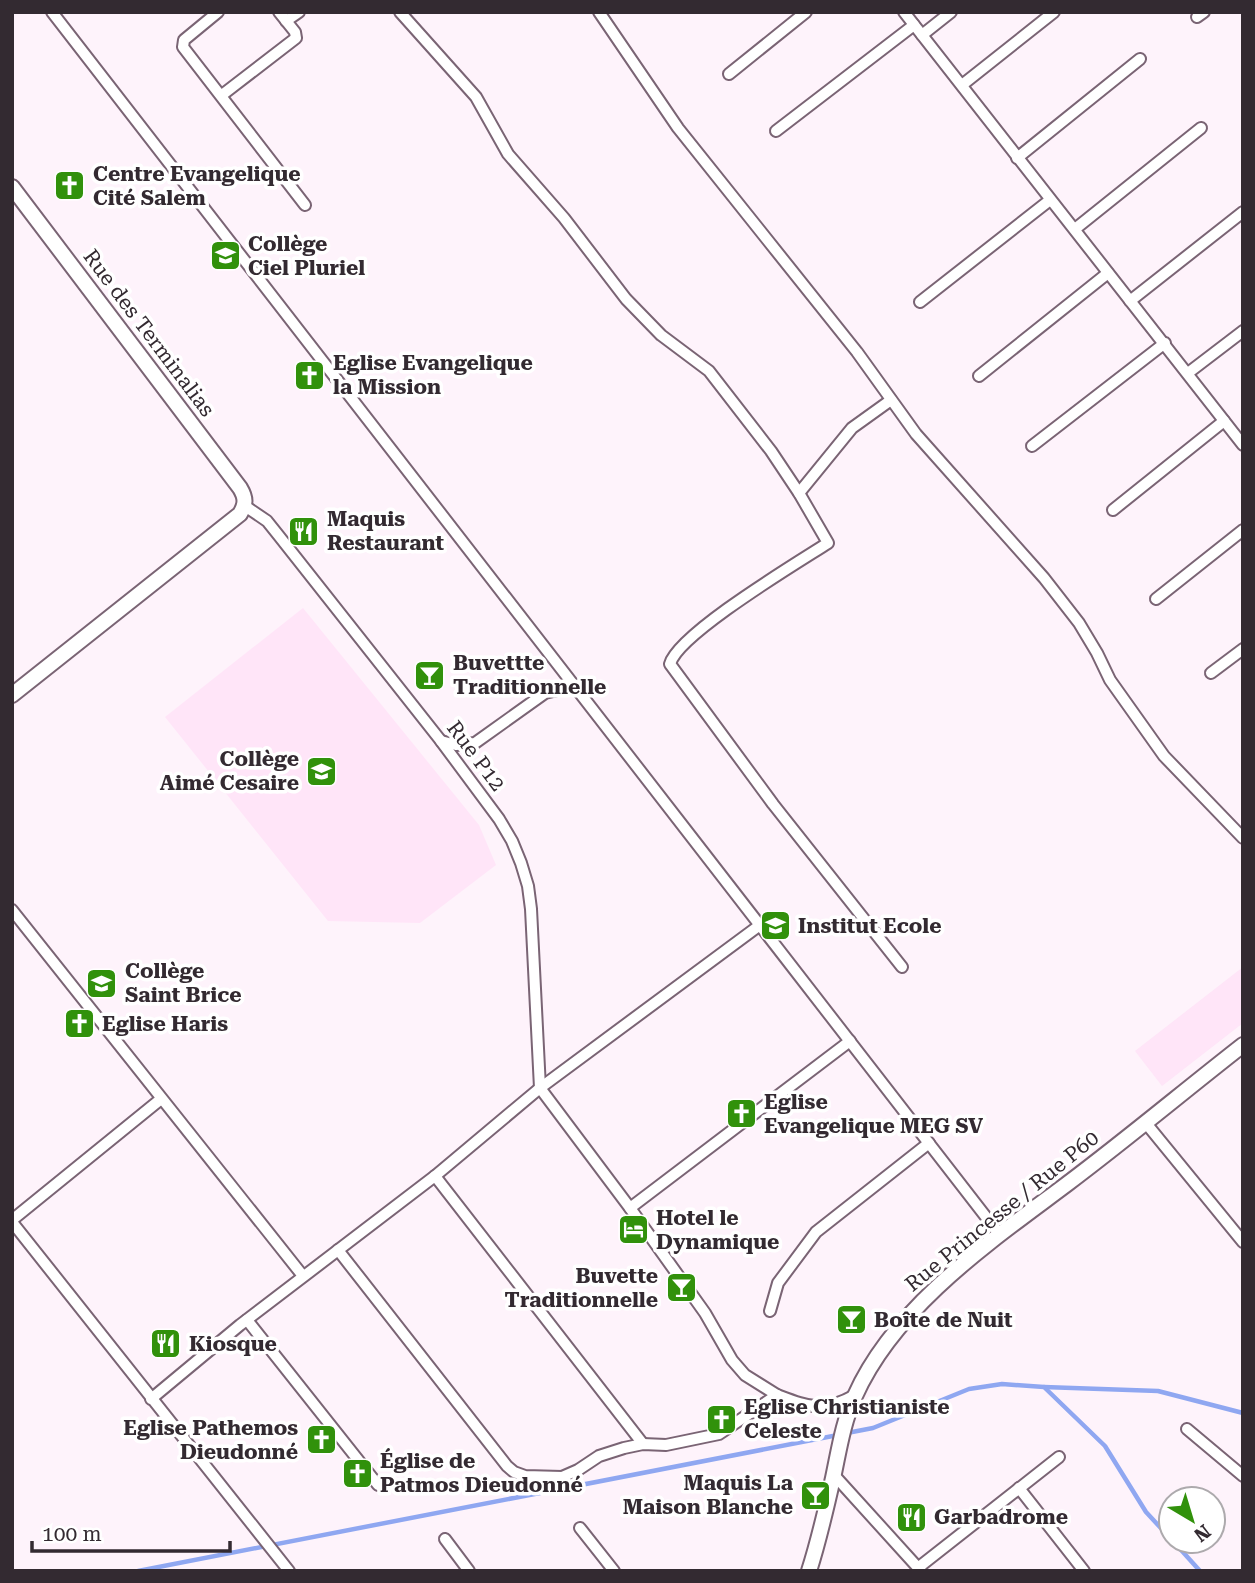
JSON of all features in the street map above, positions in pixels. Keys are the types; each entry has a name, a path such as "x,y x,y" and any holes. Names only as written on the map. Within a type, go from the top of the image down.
{"street":[{"path":"52,12 1000,1235"},
{"path":"218,12 183,43 305,205"},
{"path":"222,95 296,38 295,32 283,17 299,12"},
{"path":"400,12 476,97 508,154 564,218 626,299 661,335 709,371 771,451 828,543 764,583 708,624 685,643 672,657 670,664 774,804 902,967"},
{"path":"599,12 678,128 817,301 916,434 1044,578 1079,623 1110,680 1164,756 1243,838"},
{"path":"729,74 806,12"},
{"path":"904,12 1243,445"},
{"path":"922,35 951,12"},
{"path":"962,85 1054,12"},
{"path":"776,131 914,25"},
{"path":"1017,158 1140,59"},
{"path":"1074,229 1201,128"},
{"name":"Rue des Terminalias","path":"12,187 240,488 245,496 245,506"},
{"path":"919,302 1050,200"},
{"path":"1130,300 1243,212"},
{"path":"979,376 1108,273"},
{"path":"1188,373 1243,331"},
{"path":"1032,446 1165,344"},
{"path":"799,493 852,428 891,400"},
{"path":"1113,510 1224,421"},
{"path":"12,695 240,514 245,506"},
{"name":"Rue P12","path":"245,506 267,521 441,741 499,819 512,841 528,886 540,1088"},
{"path":"1156,599 1243,530"},
{"path":"1211,673 1243,649"},
{"path":"441,741 456,745 475,743 545,692 574,685"},
{"path":"14,918 303,1276"},
{"path":"151,1399 303,1276 435,1176 540,1088 760,925"},
{"path":"631,1208 850,1041"},
{"name":"Rue Princesse / Rue P60","path":"809,1571 839,1446 855,1395 906,1318 1000,1235 1243,1045"},
{"path":"540,1088 631,1208 705,1313 732,1360 745,1375 777,1395 816,1408 837,1405 855,1395"},
{"path":"161,1099 12,1221 285,1567"},
{"path":"1145,1122 1243,1242"},
{"path":"770,1311 778,1283 816,1231 929,1143"},
{"path":"435,1176 643,1444"},
{"path":"338,1250 514,1472 525,1476 562,1477 606,1453 643,1444 666,1445 719,1434 777,1395"},
{"path":"247,1320 378,1485"},
{"path":"1186,1429 1243,1476"},
{"path":"834,1475 920,1569 1059,1457"},
{"path":"1018,1488 1084,1571"},
{"path":"580,1528 614,1571"},
{"path":"445,1539 469,1571"}],"shaded area":[{"name":"Collège Aimé Cesaire","path":"303,608 479,825 496,865 420,923 328,921 165,717"},
{"path":"1243,967 1243,1023 1162,1086 1135,1051"}],"waterway":[{"path":"847,1433 873,1428 969,1389 1002,1384 1044,1387 1105,1446 1146,1512 1157,1524"},
{"path":"1044,1387 1158,1391 1243,1413"},
{"path":"138,1571 838,1435"},
{"path":"1186,1555 1200,1571"}],"place":[{"name":"Centre Evangelique Cité Salem","path":"70,186"},
{"name":"Collège Ciel Pluriel","path":"225,256"},
{"name":"Eglise Evangelique la Mission","path":"310,375"},
{"name":"Maquis Restaurant","path":"304,531"},
{"name":"Buvettte Traditionnelle","path":"430,675"},
{"name":"Collège Aimé Cesaire","path":"322,771"},
{"name":"Institut Ecole","path":"775,926"},
{"name":"Collège Saint Brice","path":"102,983"},
{"name":"Eglise Haris","path":"79,1024"},
{"name":"Eglise Evangelique MEG SV","path":"741,1114"},
{"name":"Hotel le Dynamique","path":"633,1230"},
{"name":"Buvette Traditionnelle","path":"681,1288"},
{"name":"Boîte de Nuit","path":"851,1320"},
{"name":"Kiosque","path":"166,1344"},
{"name":"Eglise Christianiste Celeste","path":"721,1419"},
{"name":"Eglise Pathemos Dieudonné","path":"321,1440"},
{"name":"Église de Patmos Dieudonné","path":"357,1473"},
{"name":"Maquis La Maison Blanche","path":"816,1495"},
{"name":"Garbadrome","path":"911,1517"}]}
